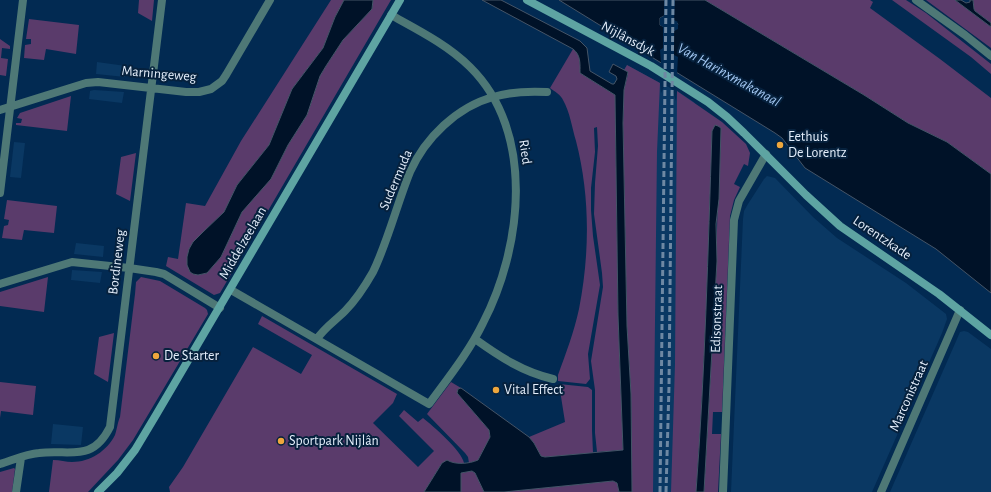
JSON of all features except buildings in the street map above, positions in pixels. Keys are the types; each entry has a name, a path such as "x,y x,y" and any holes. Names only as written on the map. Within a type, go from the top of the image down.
{"street":[{"path":"0,193 23,0"},
{"name":"Bordineweg","path":"0,464 37,453 75,453 86,451 95,447 106,434 111,420 162,0"},
{"name":"Marningeweg","path":"0,110 86,83 98,82 193,92 206,91 217,85 230,69 270,0"},
{"name":"Middelzeelaan","path":"98,492 117,473 135,450 231,290 400,0"},
{"name":"Nijlânsdyk","path":"527,0 651,66 689,89 727,117 766,154"},
{"path":"916,0 966,35 991,56"},
{"name":"Ried","path":"231,290 429,404 475,339 490,309 500,284 508,255 514,217 515,176 512,148 505,119 493,97 480,78 460,58 445,47 391,15"},
{"name":"Sudermuda","path":"317,339 323,330 354,301 368,280 377,261 410,172 428,142 459,114 493,97 514,93 547,92"},
{"name":"Lorentzkade","path":"766,154 806,195 840,226 916,277 991,335"},
{"name":"Edisonstraat","path":"723,492 734,220 739,201 766,154"},
{"path":"0,284 72,262 130,268 164,274 220,308"},
{"name":"Marconistraat","path":"881,492 960,310"},
{"path":"475,339 516,366 540,376 553,379"},
{"path":"16,492 21,458"}],"shaded area":[{"path":"139,0 154,0 152,21 138,13"},
{"path":"331,0 344,0 335,17 323,48 292,89 269,145 237,185 224,212 193,242 187,257 198,275 207,273 221,257 242,212 274,173 288,145 307,115 320,76 343,40 372,9 373,0 391,0 220,293 214,295 166,266 168,257 178,259 186,203 205,206 241,141"},
{"path":"705,0 870,0 873,2 870,8 991,98 991,174 947,142 908,123"},
{"path":"892,0 906,0 926,13 991,64 991,74 971,57"},
{"path":"926,0 955,0 991,27 991,48"},
{"path":"973,0 991,0 991,23 975,11"},
{"path":"29,19 79,25 76,54 46,49 44,60 24,58 25,45 31,44 31,39 26,39"},
{"path":"0,39 10,46 10,49 2,48 1,58 8,59 6,76 0,75"},
{"path":"573,49 579,57 580,73 615,95 618,315 623,450 597,452 595,433 595,390 591,361 603,287 594,214 598,146 597,127 594,128 595,152 591,188 591,210 600,285 588,354 590,379 586,384 558,381 558,375 579,309 583,288 587,245 586,203 581,161 565,105 561,96 550,88"},
{"path":"97,62 126,66 125,77 96,74"},
{"path":"627,65 660,83 661,93 665,85 672,89 676,101 677,91 694,102 712,131 707,291 696,492 632,492 624,147 628,72 624,70"},
{"path":"627,65 660,83 657,152 653,492 632,492 631,394 627,327 623,123 624,90 628,74 628,72 624,70"},
{"path":"90,91 124,92 122,103 89,99"},
{"path":"677,91 722,122 746,144 750,153 748,166 744,164 734,184 740,187 734,200 730,216 722,412 713,412 712,434 721,434 718,492 704,492 717,261 721,128 718,126 712,131 708,267 696,492 671,492 675,364"},
{"path":"71,96 67,131 16,125 16,123 21,123 22,119 17,118 20,113"},
{"path":"14,142 25,143 21,178 10,177"},
{"path":"136,153 130,201 116,194 121,157"},
{"path":"767,176 775,178 813,217 837,238 906,283 946,314 947,319 942,333 872,492 731,492 743,219 744,211"},
{"path":"7,200 57,206 54,233 24,230 22,240 2,238 4,226 8,225 9,220 4,219"},
{"path":"76,243 104,246 103,257 74,254"},
{"path":"72,270 102,272 100,283 71,280"},
{"path":"48,277 44,312 0,306 0,292"},
{"path":"141,277 160,281 205,308 208,314 133,440 118,460 88,492 49,492 53,460 72,462 91,458 103,451 115,435 120,417 136,282"},
{"name":"Sportpark Nijlân","path":"262,316 397,394 393,403 373,423 418,467 434,451 399,416 404,410 418,422 423,418 453,446 464,463 442,463 424,492 170,492 169,487 183,467 253,347 301,374 312,355 258,324"},
{"path":"960,332 968,332 991,349 991,492 890,492"},
{"path":"114,333 108,382 94,374 99,337"},
{"path":"0,382 36,386 33,415 1,411 0,418"},
{"path":"451,382 461,388 458,389 457,393 489,430 490,437 478,460 469,463 468,457 465,453 427,414"},
{"path":"559,384 588,387 592,390 593,453 545,457 541,456 529,437 565,422"},
{"path":"53,424 83,427 81,445 51,444"},
{"path":"14,468 12,492 0,492 0,472"},
{"path":"472,471 475,473 484,492 461,492 461,473"},
{"path":"613,481 617,483 619,492 504,492"}],"water":[{"path":"344,0 373,0 372,9 343,40 326,66 320,76 307,115 288,145 271,179 242,212 221,257 207,273 198,275 193,274 190,272 187,265 189,249 193,242 224,212 237,185 269,145 292,89 323,48 335,17"},
{"path":"482,0 501,0 580,41 587,48 590,71 612,84 614,84 617,79 616,76 609,72 613,64 628,72 624,90 623,123 627,326 631,394 632,492 619,492 617,483 613,481 504,492 484,492 475,473 472,471 461,473 461,492 424,492 442,463 447,460 454,463 462,463 478,460 490,437 489,430 457,393 458,389 461,388 529,437 541,456 545,457 623,450 618,315 615,95 580,73 579,57 576,51"},
{"name":"Van Harinxmakanaal","path":"559,0 705,0 908,123 947,142 991,174 991,293 936,249 805,168 782,138","holes":["666,15 678,24 674,31 660,25 660,18"]},
{"path":"955,0 961,0 966,3 973,0 975,11 991,23 991,27"},
{"path":"715,125 721,128 719,199 716,224 717,261 704,492 696,492 708,267 712,131"}],"pier":[{"path":"664,0 675,0 674,20 678,22 678,29 674,31 674,55 678,57 677,74 661,64 660,50 663,48 663,27 660,25 660,18 664,16"}],"railway":[{"path":"660,492 666,0"},
{"path":"666,492 669,386 673,0"}],"place":[{"name":"Eethuis De Lorentz","path":"780,145"},
{"name":"De Starter","path":"156,356"},
{"name":"Vital Effect","path":"496,390"},
{"name":"Sportpark Nijlân","path":"281,441"}]}
